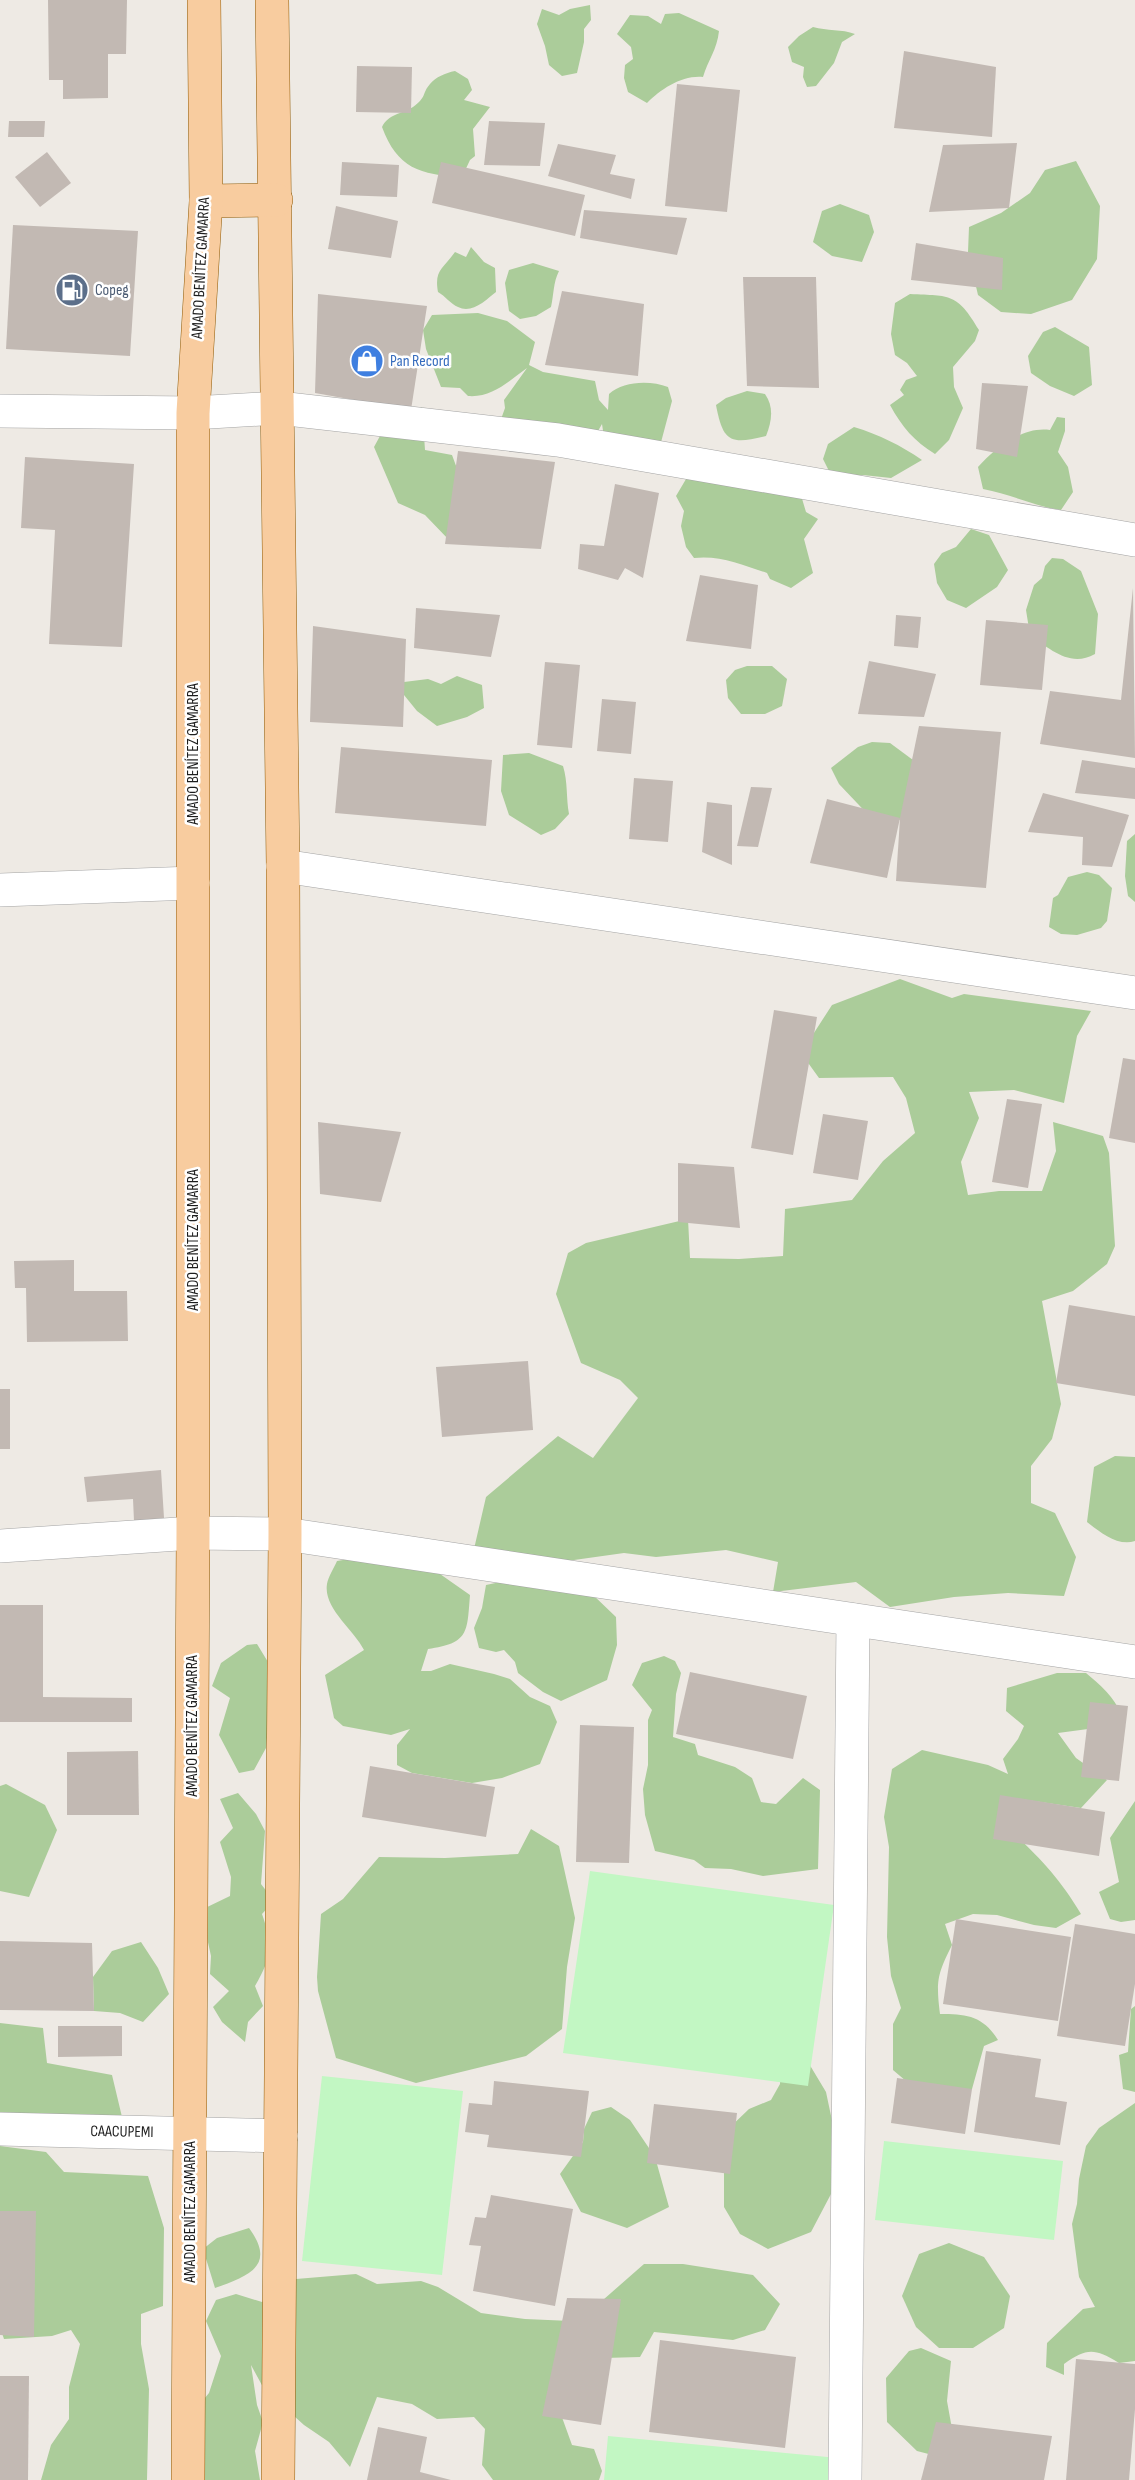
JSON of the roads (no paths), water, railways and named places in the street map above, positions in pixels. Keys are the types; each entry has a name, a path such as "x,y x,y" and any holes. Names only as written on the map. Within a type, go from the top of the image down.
{"main road":[{"name":"AMADO BENÍTEZ GAMARRA","path":"188,2480 193,1533 193,413 206,201 204,0"},
{"path":"272,0 279,408 283,866 285,1534 279,2480"},
{"path":"206,201 276,200"}],"street":[{"path":"0,411 193,413 279,408 558,440 1135,540"},
{"path":"283,866 1135,993"},
{"path":"0,890 193,883"},
{"path":"0,1546 193,1533 285,1534 1135,1662"},
{"path":"845,2480 853,1620"},
{"name":"CAACUPEMI","path":"0,2129 281,2136"}],"place":[{"name":"Copeg","path":"72,290"},
{"name":"Pan Record","path":"367,361"}]}
